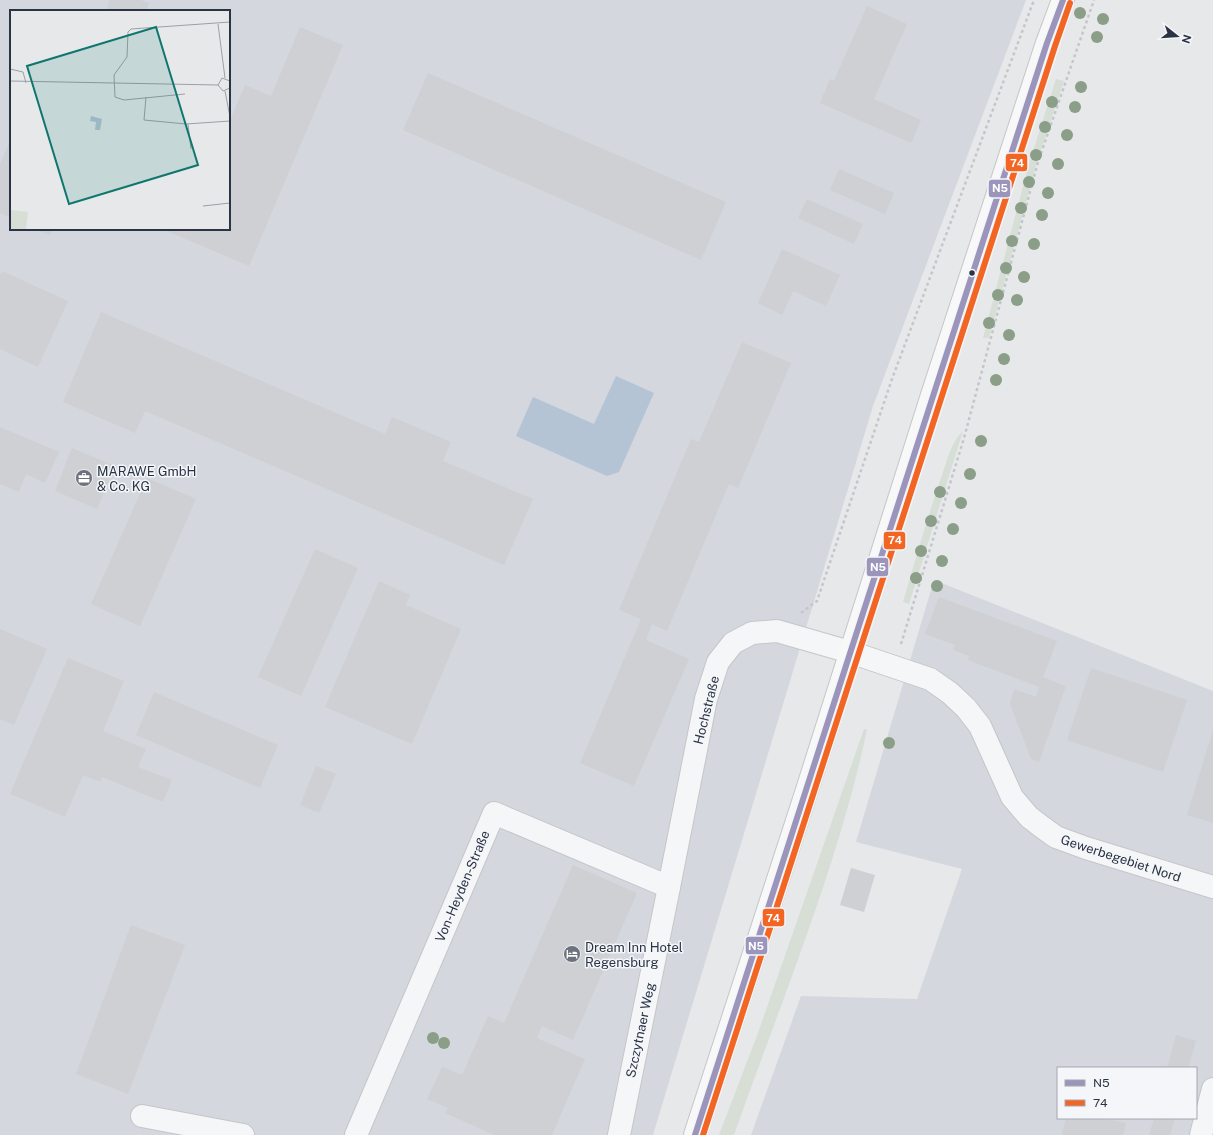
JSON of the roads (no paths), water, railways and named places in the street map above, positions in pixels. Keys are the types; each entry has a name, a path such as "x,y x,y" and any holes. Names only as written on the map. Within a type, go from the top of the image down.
{"main road":[{"path":"695,1135 828,725 936,381 1045,50 1063,0"}],"street":[{"name":"Hochstraße","path":"676,854 706,699 718,662 733,643 752,633 777,630 850,652"},
{"name":"Gewerbegebiet Nord","path":"850,652 930,679 950,693 966,708 980,726 1012,797 1028,817 1056,837 1086,848 1213,887"},
{"name":"Von-Heyden-Straße","path":"356,1135 494,813 670,887"},
{"name":"Szczytnaer Weg","path":"619,1135 676,854"},
{"path":"1201,1135 1213,1089"},
{"path":"142,1116 243,1135"}],"water":[{"path":"616,376 654,393 619,472 607,476 516,436 533,397 594,424"}],"place":[{"name":"MARAWE GmbH & Co. KG","path":"84,478"},
{"name":"Dream Inn Hotel Regensburg","path":"572,954"}]}
